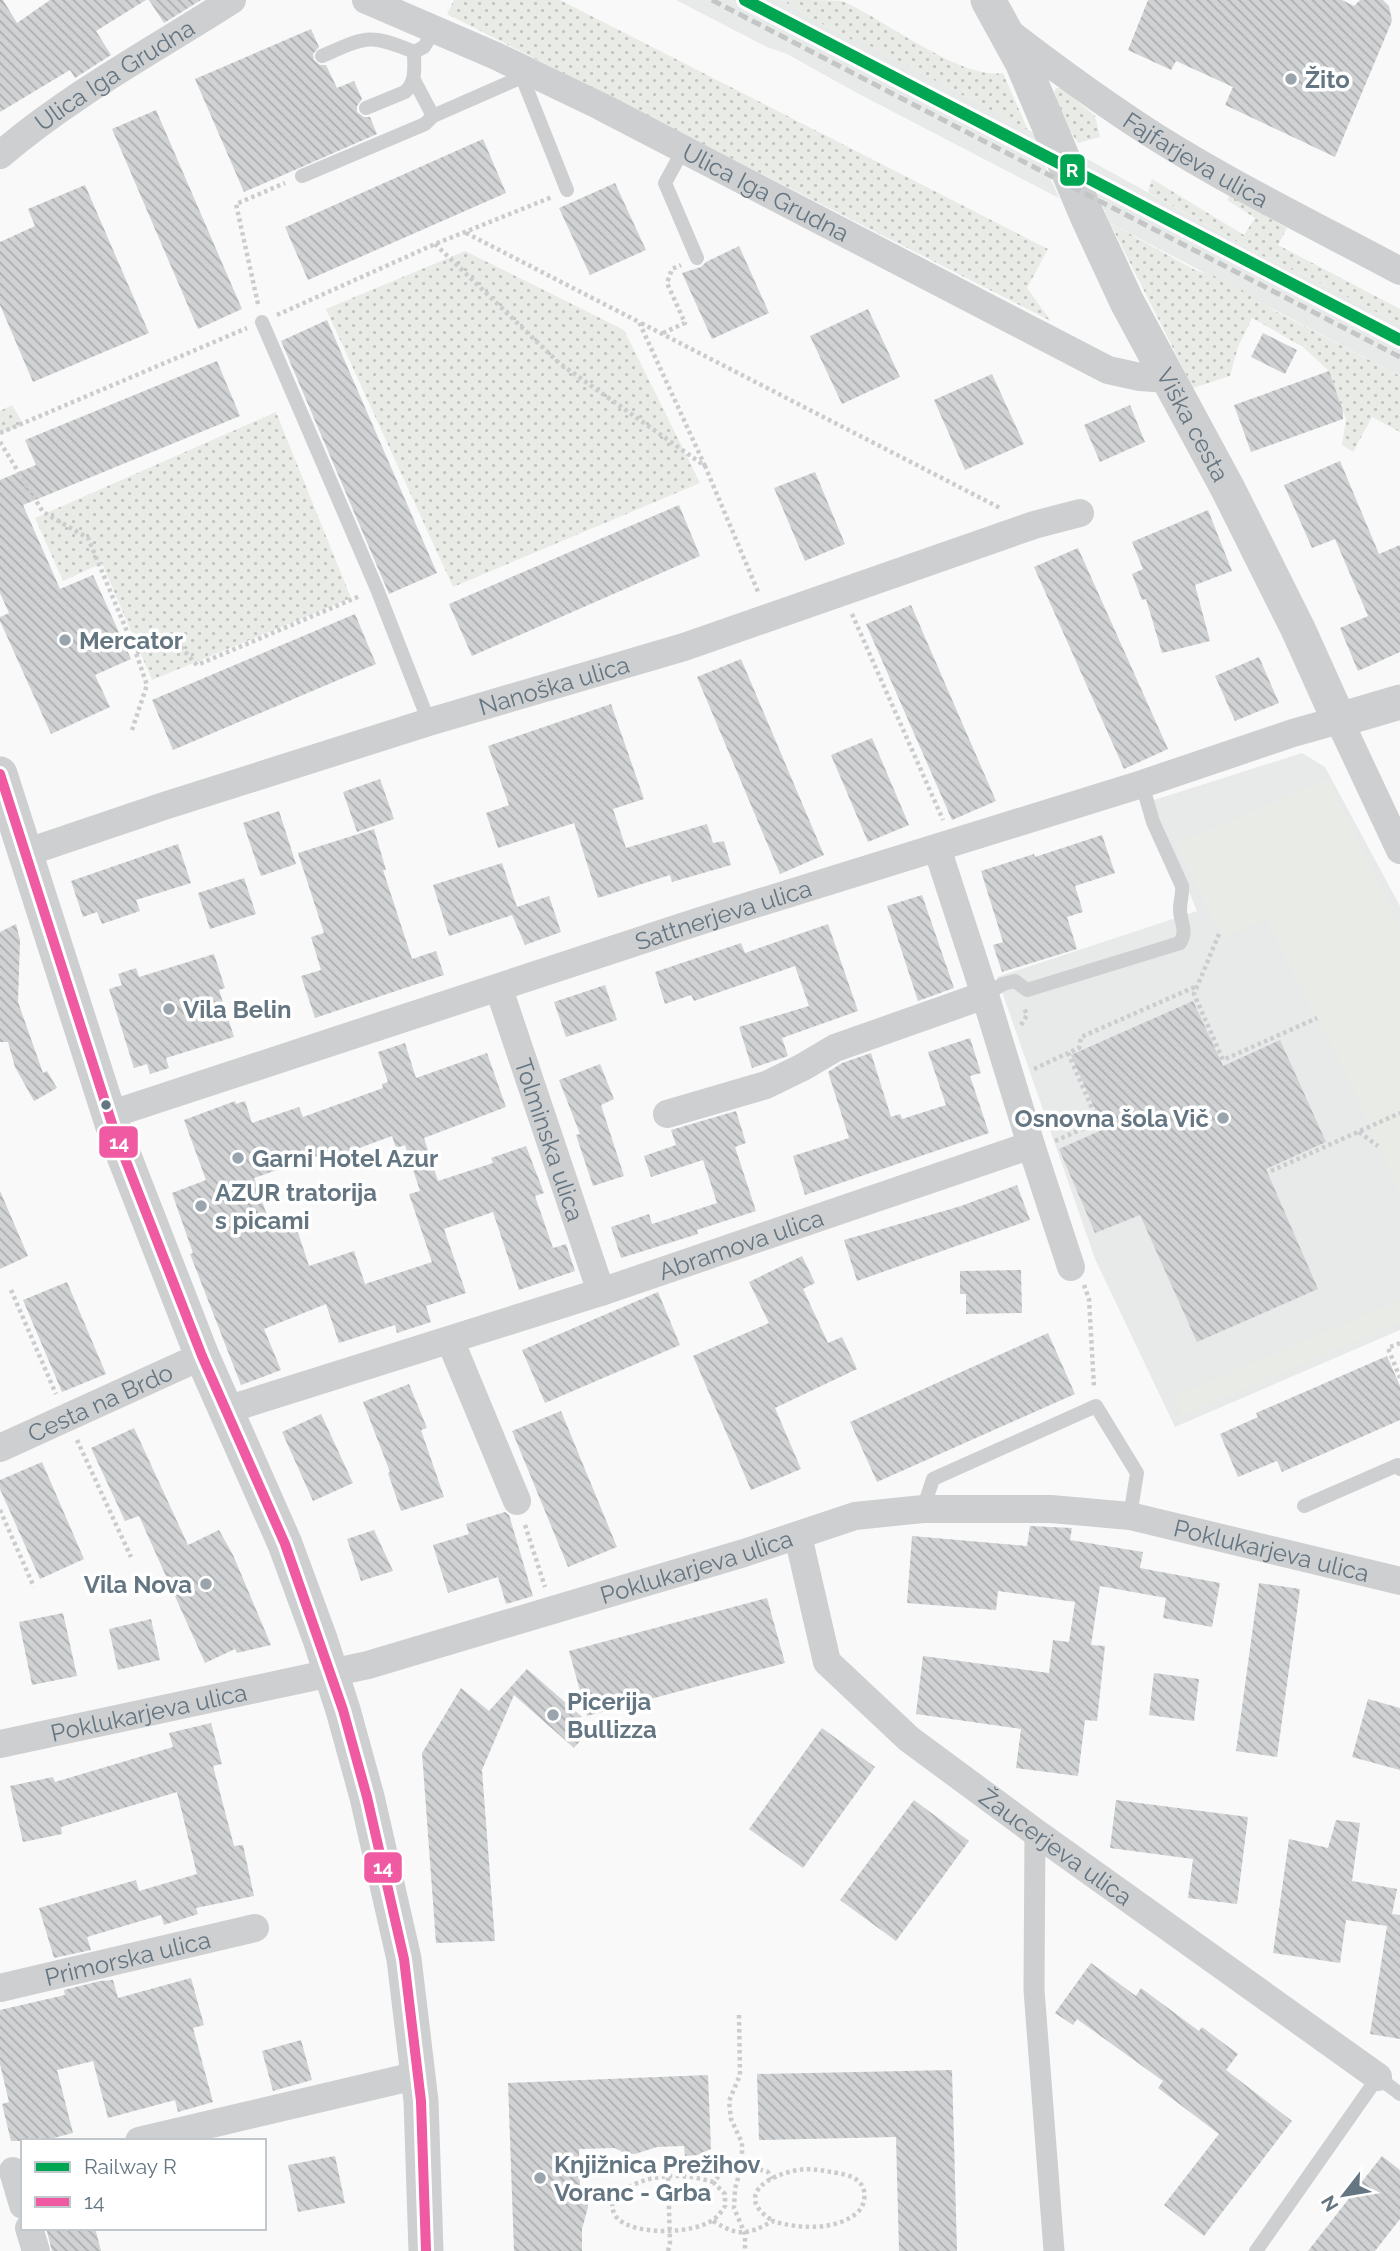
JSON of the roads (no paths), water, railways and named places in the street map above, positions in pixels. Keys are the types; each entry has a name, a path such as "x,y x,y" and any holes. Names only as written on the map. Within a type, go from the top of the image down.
{"street":[{"name":"Ulica Iga Grudna","path":"0,155 81,95 232,0"},
{"name":"Ulica Iga Grudna","path":"366,0 524,74 600,106 1108,370 1167,379"},
{"name":"Fajfarjeva ulica","path":"996,15 1112,109 1275,206 1400,271"},
{"name":"Viška cesta","path":"996,15 1031,81 1104,253 1298,629 1400,850"},
{"name":"Nanoška ulica","path":"25,853 429,722 684,647 1034,525 1080,513"},
{"path":"1339,720 1400,702"},
{"name":"Sattnerjeva ulica","path":"109,1115 700,921 1339,720"},
{"name":"Cesta na Brdo","path":"0,774 109,1115 202,1356 285,1544 331,1673 367,1797 404,1959 419,2075 426,2251"},
{"path":"945,845 985,995 1071,1267"},
{"name":"Tolminska ulica","path":"499,989 600,1292"},
{"path":"667,1114 766,1084 835,1048 985,995"},
{"name":"Abramova ulica","path":"226,1410 1033,1151"},
{"path":"450,1340 517,1501"},
{"name":"Cesta na Brdo","path":"0,1448 202,1356"},
{"name":"Poklukarjeva ulica","path":"0,1744 331,1673 552,1610 798,1536 855,1516 923,1509 1052,1508 1130,1516 1400,1581"},
{"name":"Žaucerjeva ulica","path":"798,1536 827,1662 909,1739 1378,2077"},
{"path":"1035,1832 1034,1990 1054,2251"},
{"name":"Primorska ulica","path":"0,1988 255,1928"},
{"path":"147,2139 419,2075"},
{"path":"12,2171 21,2199"},
{"path":"30,2230 36,2251"}],"lane":[{"path":"323,56 362,38 373,38 414,52 424,47 434,30"},
{"path":"414,52 414,80 433,116"},
{"path":"302,176 425,124 433,116 524,74 567,190"},
{"path":"366,108 405,92 414,80"},
{"path":"683,150 665,183 697,258"},
{"path":"262,322 377,589 429,722"},
{"path":"985,995 1003,984 1016,981 1027,990 1175,945 1184,937 1180,906 1182,886 1153,822 1142,784"},
{"path":"923,1509 933,1479 1096,1406 1137,1473 1130,1516"},
{"path":"1304,1506 1398,1465 1400,1469"},
{"path":"1256,2251 1378,2077"},
{"name":"Žaucerjeva ulica","path":"1378,2077 1400,2094"}],"railway":[{"path":"712,0 1400,357"}],"rail line":[{"name":"R","path":"745,0 1400,340"}],"place":[{"name":"Žito","path":"1291,79"},
{"name":"Mercator","path":"65,640"},
{"name":"Vila Belin","path":"169,1009"},
{"name":"Osnovna šola Vič","path":"1223,1118"},
{"name":"Garni Hotel Azur","path":"238,1158"},
{"name":"AZUR tratorija s picami","path":"201,1206"},
{"name":"Vila Nova","path":"206,1584"},
{"name":"Picerija Bullizza","path":"553,1715"},
{"name":"Knjižnica Prežihov Voranc - Grba","path":"540,2178"}]}
